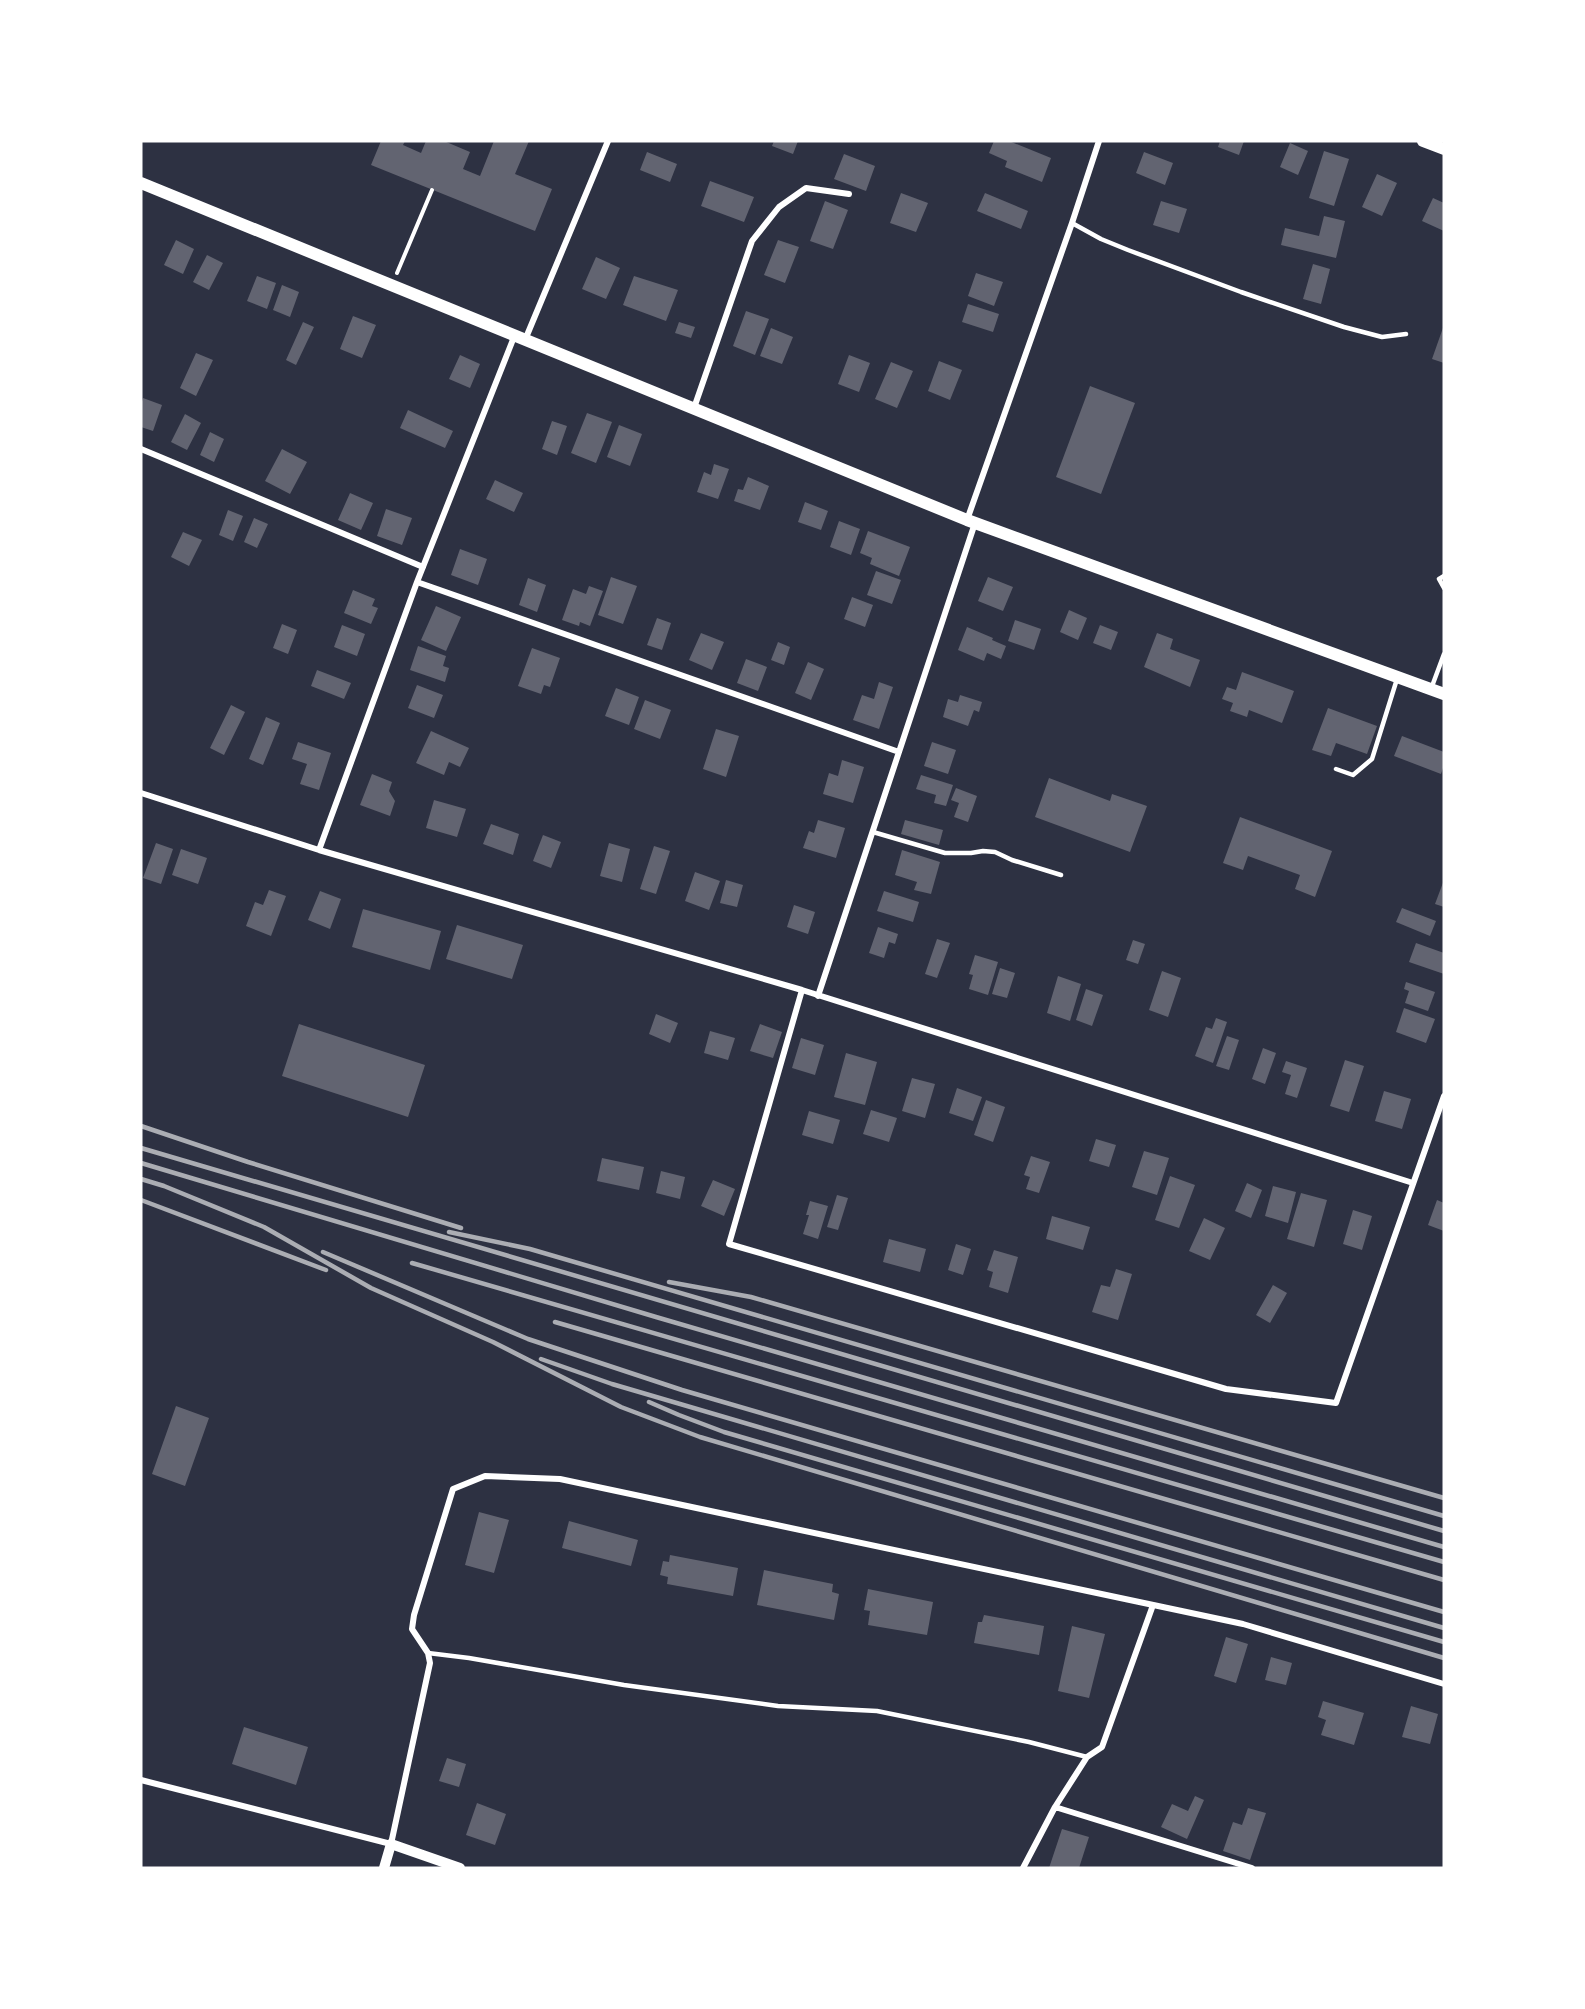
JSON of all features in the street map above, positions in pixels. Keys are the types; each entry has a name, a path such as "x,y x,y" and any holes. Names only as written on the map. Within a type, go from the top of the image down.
{"main road":[{"path":"1423,141 1444,149"},
{"path":"141,183 519,339 971,521 1444,694"}],"street":[{"path":"319,850 423,567 519,339 608,141"},
{"path":"818,996 899,752 971,521 1099,141"},
{"path":"694,408 752,241 779,207 806,188 849,194"},
{"path":"141,449 423,567"},
{"path":"417,582 899,752"},
{"path":"141,793 319,850 802,990 1413,1183"},
{"path":"802,990 729,1244 1226,1389 1335,1403 1444,1096"},
{"path":"384,1868 430,1663 428,1653 412,1629 414,1615 453,1489 485,1476 560,1479 1243,1624 1444,1684"},
{"path":"1023,1868 1056,1807 1087,1757 1102,1747 1153,1605"},
{"path":"141,1780 391,1844 460,1868"},
{"path":"1056,1807 1252,1868"}],"lane":[{"path":"1072,223 1101,239 1128,250 1332,323 1382,337 1406,334"},
{"path":"1444,576 1439,579 1444,588"},
{"path":"1431,689 1444,654"},
{"path":"1336,769 1353,775 1372,759 1398,676"},
{"path":"873,832 945,853 995,852 1012,860 1061,875"},
{"path":"428,1653 624,1685 778,1706 877,1711 1029,1742 1087,1757"}],"path":[{"path":"392,285 432,190"}],"building":[{"path":"381,141 405,141 403,145 421,153 426,141 444,141 470,152 463,169 480,176 494,141 529,141 515,174 552,189 535,231 371,165"},
{"path":"774,141 798,141 793,154 772,146"},
{"path":"994,141 1009,141 1051,158 1042,182 1005,167 1007,161 989,153"},
{"path":"1220,141 1244,141 1239,155 1218,147"},
{"path":"1290,143 1308,151 1298,175 1280,167"},
{"path":"1324,151 1349,159 1334,206 1309,198"},
{"path":"647,152 677,164 670,182 640,170"},
{"path":"1144,152 1173,163 1165,185 1136,173"},
{"path":"844,154 875,166 866,191 834,179"},
{"path":"1377,174 1397,183 1382,216 1362,207"},
{"path":"710,181 754,197 744,222 701,206"},
{"path":"901,193 928,203 916,232 890,223"},
{"path":"985,193 1028,211 1021,229 977,211"},
{"path":"1433,198 1444,203 1444,231 1422,221"},
{"path":"825,201 848,210 833,249 810,241"},
{"path":"1161,201 1187,209 1179,233 1153,225"},
{"path":"1324,216 1345,221 1336,258 1281,245 1285,228 1319,236"},
{"path":"176,240 194,249 183,274 164,265"},
{"path":"778,240 799,247 785,283 764,275"},
{"path":"207,255 223,263 209,290 193,282"},
{"path":"596,257 620,268 606,299 582,289"},
{"path":"1313,264 1330,269 1321,304 1303,299"},
{"path":"976,273 1003,282 994,306 968,296"},
{"path":"257,276 276,283 267,309 247,301"},
{"path":"634,276 678,290 666,321 623,305"},
{"path":"282,285 299,292 290,317 273,310"},
{"path":"968,304 999,314 993,332 962,322"},
{"path":"746,311 769,319 755,355 733,346"},
{"path":"353,316 376,325 362,358 340,349"},
{"path":"303,322 314,327 296,365 286,360"},
{"path":"679,322 695,327 691,338 675,333"},
{"path":"1444,325 1444,363 1432,359"},
{"path":"771,328 793,337 782,364 760,356"},
{"path":"196,353 213,360 196,396 180,388"},
{"path":"460,355 480,364 470,388 449,379"},
{"path":"849,355 870,363 859,392 838,384"},
{"path":"939,361 962,370 950,400 928,391"},
{"path":"891,362 913,371 897,408 875,399"},
{"path":"1090,386 1135,403 1101,494 1056,477"},
{"path":"143,398 162,405 153,431 141,427"},
{"path":"408,410 453,431 445,448 400,428"},
{"path":"587,413 612,422 596,463 571,453"},
{"path":"185,414 201,423 187,450 171,442"},
{"path":"552,421 567,426 557,455 542,449"},
{"path":"619,425 642,434 630,466 607,457"},
{"path":"210,432 224,439 214,462 200,455"},
{"path":"282,449 307,462 290,494 265,481"},
{"path":"714,464 729,469 718,499 697,492 704,472 711,475"},
{"path":"748,477 769,486 760,510 734,501 738,489 743,490"},
{"path":"495,480 523,493 514,512 486,499"},
{"path":"350,493 373,503 361,530 338,520"},
{"path":"805,502 828,511 821,530 798,522"},
{"path":"386,509 412,518 402,545 377,536"},
{"path":"228,510 243,516 233,541 219,535"},
{"path":"254,518 268,524 257,548 244,542"},
{"path":"839,521 860,529 851,555 830,547"},
{"path":"868,531 910,547 899,576 870,564 872,558 860,553"},
{"path":"183,532 202,540 189,566 171,557"},
{"path":"460,549 487,559 478,585 451,575"},
{"path":"876,571 901,580 892,604 867,595"},
{"path":"611,577 637,586 623,624 598,615"},
{"path":"988,577 1013,587 1003,611 978,601"},
{"path":"528,578 546,585 537,612 519,605"},
{"path":"589,586 603,591 590,626 580,622 579,626 562,620 573,589 586,594"},
{"path":"353,590 375,599 372,606 378,608 371,624 344,613"},
{"path":"852,597 873,605 865,627 844,619"},
{"path":"436,606 461,617 446,651 421,640"},
{"path":"1069,610 1087,618 1078,640 1060,632"},
{"path":"657,618 671,623 662,650 647,645"},
{"path":"1015,620 1041,629 1034,650 1008,641"},
{"path":"282,624 297,630 288,654 273,648"},
{"path":"342,625 365,634 357,656 334,647"},
{"path":"1100,625 1118,632 1111,650 1093,643"},
{"path":"967,627 1006,646 1001,659 987,653 984,661 958,650"},
{"path":"701,633 724,642 712,670 689,660"},
{"path":"1157,633 1173,639 1170,649 1200,660 1190,687 1144,667"},
{"path":"778,642 790,647 784,665 771,660"},
{"path":"418,646 446,656 443,666 449,668 445,682 410,670"},
{"path":"532,648 560,658 550,687 544,685 541,694 518,686"},
{"path":"746,659 767,667 758,691 737,683"},
{"path":"808,662 824,669 811,700 795,693"},
{"path":"317,670 351,683 344,699 311,686"},
{"path":"1242,672 1294,691 1282,723 1249,710 1247,717 1230,711 1233,703 1222,699 1227,687 1236,690"},
{"path":"879,682 893,687 879,729 853,720 862,695 874,699"},
{"path":"417,685 443,695 434,718 408,708"},
{"path":"616,688 639,697 629,725 605,716"},
{"path":"960,695 982,702 979,712 974,710 968,726 943,717 948,699 958,702"},
{"path":"645,700 671,710 660,739 634,729"},
{"path":"231,705 245,712 224,755 210,748"},
{"path":"1328,708 1377,726 1367,754 1336,743 1331,756 1312,750"},
{"path":"266,717 280,723 263,765 249,759"},
{"path":"716,729 739,736 726,777 703,769"},
{"path":"431,731 469,748 460,767 449,762 444,775 416,763"},
{"path":"1402,736 1444,752 1441,774 1394,756"},
{"path":"298,742 331,753 319,790 300,784 307,764 292,759"},
{"path":"932,742 956,750 948,774 924,766"},
{"path":"842,760 864,767 853,803 823,794 829,773 838,776"},
{"path":"372,774 392,782 389,791 395,801 390,816 360,805"},
{"path":"921,775 953,785 946,806 934,803 936,795 916,789"},
{"path":"1049,778 1110,801 1112,794 1147,806 1130,852 1035,817"},
{"path":"956,788 977,796 968,822 954,817 959,803 951,800"},
{"path":"434,800 466,809 457,837 426,828"},
{"path":"1240,817 1332,851 1315,897 1295,889 1300,875 1248,856 1243,870 1223,863"},
{"path":"818,820 845,828 836,858 803,848 809,831 814,833"},
{"path":"905,820 943,830 939,845 901,834"},
{"path":"491,824 519,834 513,855 483,844"},
{"path":"543,835 561,842 551,868 533,861"},
{"path":"156,843 173,849 161,884 143,878"},
{"path":"609,843 630,849 622,882 600,876"},
{"path":"654,846 670,851 656,894 640,889"},
{"path":"181,849 207,858 198,884 172,875"},
{"path":"902,850 940,862 931,894 914,890 917,882 895,875"},
{"path":"695,872 720,881 709,910 685,901"},
{"path":"726,880 743,885 737,907 720,903"},
{"path":"1444,880 1444,907 1435,904"},
{"path":"269,890 286,896 271,936 246,926 255,902 263,905"},
{"path":"320,891 341,899 330,929 308,920"},
{"path":"884,891 919,902 913,922 877,911"},
{"path":"794,905 815,912 808,934 787,927"},
{"path":"1402,908 1436,921 1430,936 1396,922"},
{"path":"363,909 441,931 430,970 352,947"},
{"path":"457,925 523,945 512,979 446,959"},
{"path":"878,927 898,934 895,944 889,942 884,958 869,953"},
{"path":"937,939 950,943 937,978 925,974"},
{"path":"1133,940 1145,944 1138,964 1126,960"},
{"path":"1416,943 1444,953 1444,974 1409,962"},
{"path":"975,955 998,962 988,995 969,989 973,975 969,974"},
{"path":"1000,968 1015,973 1007,998 992,994"},
{"path":"1162,971 1181,978 1168,1017 1149,1010"},
{"path":"1058,976 1081,984 1070,1021 1047,1013"},
{"path":"1406,982 1435,992 1428,1011 1405,1003 1409,991 1404,989"},
{"path":"1086,989 1103,995 1092,1026 1076,1020"},
{"path":"1404,1008 1435,1019 1426,1043 1396,1032"},
{"path":"656,1014 678,1023 670,1043 649,1034"},
{"path":"1216,1018 1227,1022 1213,1063 1195,1056 1206,1027 1212,1029"},
{"path":"299,1024 425,1065 408,1117 282,1076"},
{"path":"760,1024 782,1032 773,1058 750,1051"},
{"path":"710,1031 735,1038 728,1060 704,1053"},
{"path":"1227,1036 1239,1040 1229,1070 1216,1066"},
{"path":"801,1038 824,1045 815,1075 792,1068"},
{"path":"1263,1048 1276,1053 1265,1084 1252,1079"},
{"path":"846,1053 877,1062 865,1105 834,1097"},
{"path":"1345,1060 1364,1066 1349,1112 1330,1106"},
{"path":"1286,1061 1307,1068 1297,1098 1285,1094 1291,1075 1282,1072"},
{"path":"912,1078 935,1084 925,1118 902,1111"},
{"path":"957,1088 982,1097 973,1121 949,1113"},
{"path":"1384,1091 1411,1099 1402,1129 1375,1121"},
{"path":"986,1100 1005,1107 993,1142 974,1135"},
{"path":"871,1110 897,1118 889,1142 863,1134"},
{"path":"809,1111 840,1120 833,1144 802,1135"},
{"path":"1096,1139 1116,1145 1109,1167 1089,1161"},
{"path":"1144,1151 1169,1158 1157,1195 1132,1187"},
{"path":"1031,1156 1050,1162 1039,1193 1026,1189 1030,1177 1024,1175"},
{"path":"602,1158 644,1167 639,1190 597,1181"},
{"path":"661,1171 685,1177 680,1199 656,1193"},
{"path":"1170,1176 1195,1185 1179,1228 1155,1220"},
{"path":"713,1180 735,1189 724,1216 701,1206"},
{"path":"1247,1183 1262,1190 1251,1218 1235,1211"},
{"path":"1273,1186 1296,1192 1288,1223 1265,1216"},
{"path":"1301,1193 1327,1200 1314,1247 1287,1239"},
{"path":"837,1195 848,1198 838,1230 827,1227"},
{"path":"1437,1200 1444,1203 1444,1231 1428,1225"},
{"path":"810,1201 828,1206 818,1239 803,1234 809,1215 806,1215"},
{"path":"1353,1210 1372,1216 1362,1250 1343,1244"},
{"path":"1052,1216 1090,1227 1083,1250 1046,1239"},
{"path":"1204,1218 1225,1228 1210,1260 1189,1251"},
{"path":"889,1239 926,1249 920,1272 883,1262"},
{"path":"956,1244 971,1249 963,1275 948,1270"},
{"path":"994,1250 1018,1257 1008,1293 989,1287 993,1272 987,1270"},
{"path":"1116,1269 1132,1274 1118,1320 1092,1312 1101,1285 1110,1287"},
{"path":"1273,1285 1287,1293 1270,1323 1256,1315"},
{"path":"176,1406 209,1418 185,1486 152,1474"},
{"path":"479,1512 509,1520 494,1573 465,1565"},
{"path":"569,1521 638,1540 631,1566 562,1548"},
{"path":"670,1555 738,1568 733,1596 667,1584 668,1577 660,1575 663,1561 669,1562"},
{"path":"764,1570 833,1584 832,1592 839,1594 834,1620 757,1605"},
{"path":"868,1589 933,1602 927,1635 868,1625 870,1611 864,1610"},
{"path":"984,1615 1044,1626 1039,1655 974,1643 978,1622 982,1622"},
{"path":"1072,1626 1105,1634 1089,1698 1058,1691"},
{"path":"1226,1637 1248,1644 1236,1683 1214,1676"},
{"path":"1271,1657 1292,1663 1286,1685 1265,1680"},
{"path":"1323,1701 1364,1713 1354,1745 1321,1735 1326,1720 1318,1717"},
{"path":"1411,1706 1438,1714 1430,1744 1402,1737"},
{"path":"244,1727 308,1747 296,1785 232,1764"},
{"path":"447,1758 466,1764 459,1787 439,1781"},
{"path":"1195,1796 1204,1800 1187,1839 1161,1827 1172,1804 1188,1811"},
{"path":"477,1803 506,1814 495,1845 466,1835"},
{"path":"1248,1808 1266,1813 1250,1860 1223,1851 1233,1822 1242,1825"},
{"path":"1062,1829 1089,1837 1079,1868 1049,1868"}],"railway":[{"path":"141,1126 248,1162 461,1228"},
{"path":"141,1148 1444,1531"},
{"path":"141,1163 656,1317 1444,1547"},
{"path":"141,1179 164,1186 264,1227 371,1288 493,1342 621,1407 700,1437 1444,1658"},
{"path":"141,1200 326,1270"},
{"path":"449,1232 530,1249 1444,1516"},
{"path":"323,1252 528,1339 682,1390 1444,1612"},
{"path":"412,1263 1444,1562"},
{"path":"669,1282 751,1297 1444,1498"},
{"path":"555,1322 1444,1580"},
{"path":"541,1359 612,1384 1444,1628"},
{"path":"649,1402 724,1432 1444,1642"}]}
